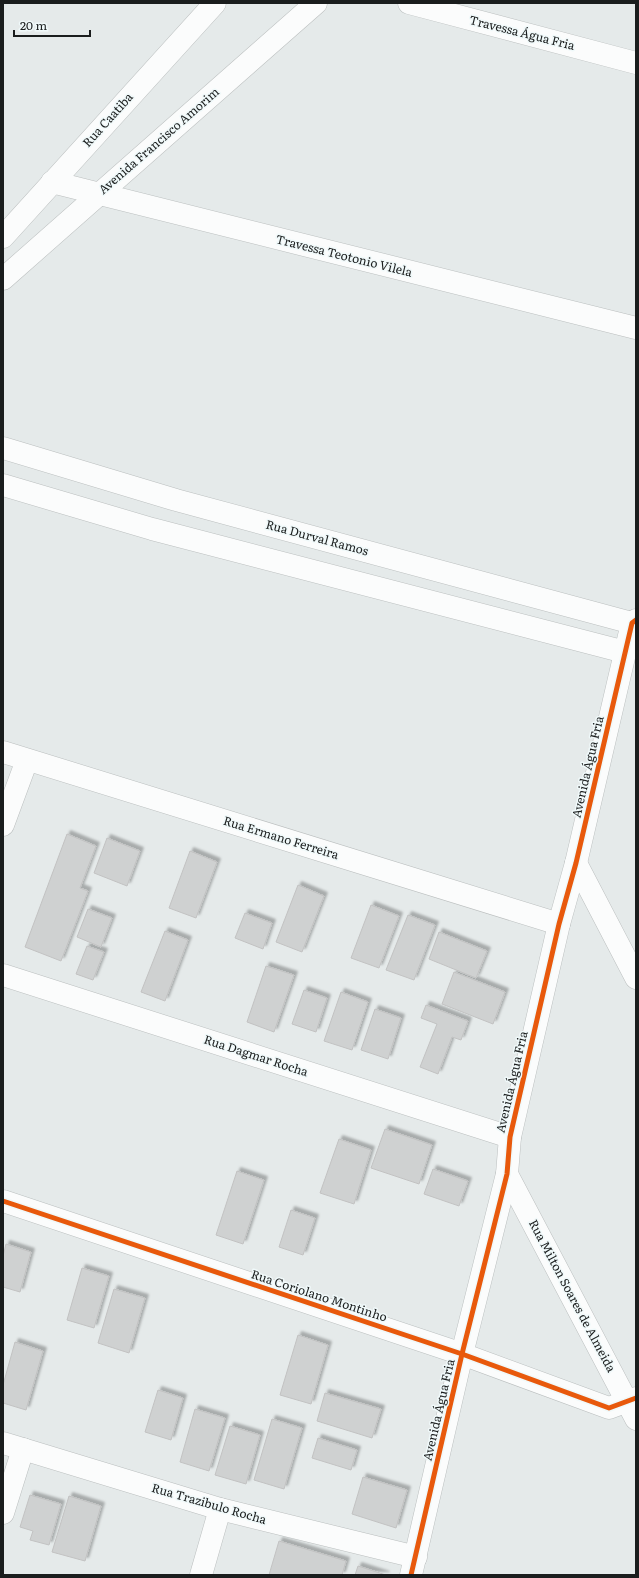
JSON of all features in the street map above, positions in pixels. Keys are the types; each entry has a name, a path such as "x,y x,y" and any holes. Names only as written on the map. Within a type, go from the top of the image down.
{"street":[{"name":"Rua Caatiba","path":"3,237 215,3"},
{"name":"Avenida Francisco Amorim","path":"3,279 316,3"},
{"name":"Travessa Água Fria","path":"409,3 636,63"},
{"name":"Travessa Teotonio Vilela","path":"52,182 636,328"},
{"name":"Rua Durval Ramos","path":"3,448 176,500 634,622"},
{"path":"3,485 152,530 625,652"},
{"name":"Avenida Água Fria","path":"414,1566 462,1354 507,1174 510,1137 559,924 576,863 625,652 634,622"},
{"name":"Rua Ermano Ferreira","path":"3,752 559,924"},
{"path":"3,825 27,760"},
{"path":"576,863 636,978"},
{"name":"Rua Dagmar Rocha","path":"3,975 510,1137"},
{"name":"Rua Milton Soares de Almeida","path":"507,1174 633,1406"},
{"name":"Rua Coriolano Montinho","path":"3,1201 462,1354 609,1408 633,1406"},
{"path":"3,1513 13,1446"},
{"name":"Rua Trazibulo Rocha","path":"13,1446 414,1566"},
{"path":"201,1575 220,1509"}],"building":[{"path":"67,834 96,846 80,888 88,891 61,961 25,947"},
{"path":"107,838 140,851 127,886 94,873"},
{"path":"190,851 217,862 196,918 169,908"},
{"path":"298,885 324,896 302,952 276,942"},
{"path":"371,905 399,916 379,968 351,958"},
{"path":"88,909 112,918 101,947 77,937"},
{"path":"245,913 272,923 263,949 235,938"},
{"path":"408,915 435,925 414,980 386,970"},
{"path":"165,931 188,940 165,1001 141,992"},
{"path":"439,932 487,951 476,978 429,959"},
{"path":"87,946 104,952 93,980 76,974"},
{"path":"266,966 294,975 274,1032 247,1022"},
{"path":"454,972 505,992 493,1024 442,1004"},
{"path":"304,990 327,998 316,1032 292,1024"},
{"path":"341,992 368,1002 352,1050 324,1041"},
{"path":"426,1005 468,1021 461,1040 452,1037 438,1074 420,1067 437,1024 421,1018"},
{"path":"375,1009 401,1018 388,1059 361,1050"},
{"path":"385,1129 432,1145 419,1184 371,1168"},
{"path":"339,1139 371,1150 354,1204 320,1193"},
{"path":"433,1169 468,1181 459,1206 424,1194"},
{"path":"237,1171 264,1180 243,1244 216,1235"},
{"path":"291,1210 315,1218 303,1255 279,1247"},
{"path":"6,1244 31,1252 20,1292 3,1287 3,1256"},
{"path":"82,1268 109,1276 94,1328 67,1320"},
{"path":"114,1289 145,1298 129,1353 98,1343"},
{"path":"298,1335 328,1345 311,1404 280,1395"},
{"path":"15,1342 43,1351 26,1410 3,1403 3,1385"},
{"path":"158,1390 183,1398 171,1440 145,1432"},
{"path":"325,1393 381,1409 372,1438 317,1421"},
{"path":"195,1409 225,1418 209,1471 180,1462"},
{"path":"272,1419 302,1428 284,1489 254,1480"},
{"path":"230,1426 260,1435 246,1484 215,1475"},
{"path":"318,1438 357,1450 351,1470 312,1458"},
{"path":"363,1477 407,1490 396,1528 352,1514"},
{"path":"30,1495 61,1504 49,1545 30,1540 33,1531 20,1527"},
{"path":"69,1496 101,1506 85,1561 52,1552"},
{"path":"279,1541 346,1561 342,1575 269,1575"},
{"path":"358,1566 386,1575 355,1575"}],"cycle path":[{"path":"411,1575 462,1354 507,1174 510,1137 559,924 576,863 632,623 636,620"},
{"path":"3,1201 462,1354 609,1408 636,1398"}]}
